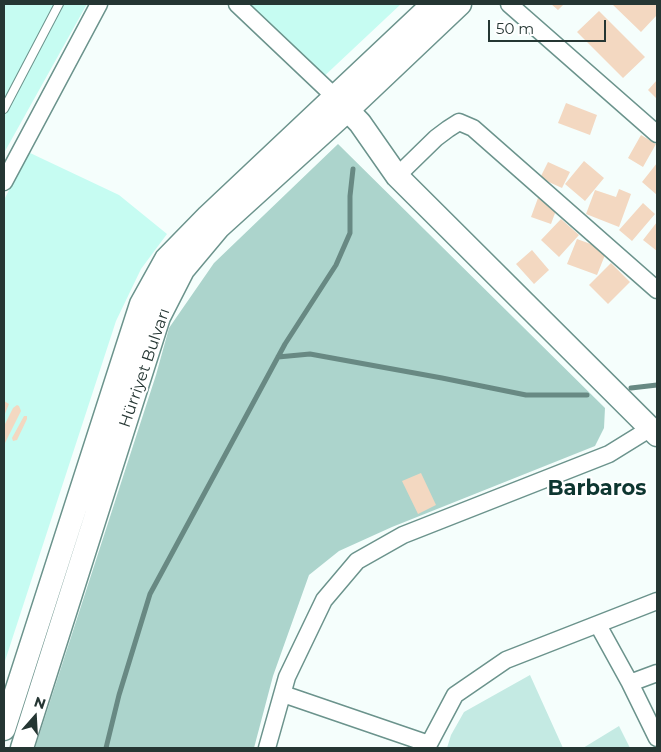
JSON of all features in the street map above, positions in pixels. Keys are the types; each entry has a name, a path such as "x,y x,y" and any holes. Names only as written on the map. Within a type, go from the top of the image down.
{"main road":[{"name":"Hürriyet Bulvarı","path":"22,748 159,317 183,270 219,227 341,103 433,4"},
{"name":"Hürriyet Bulvarı","path":"4,729 141,304 166,259 208,216 460,4"},
{"path":"341,103 360,123 397,176 654,431"}],"street":[{"path":"4,182 99,4"},
{"path":"237,4 341,103"},
{"path":"510,4 657,134"},
{"path":"397,176 436,138 459,122 473,128 657,290"},
{"path":"267,748 287,677 324,600 357,561 403,535 609,454 654,431"},
{"path":"283,694 429,746 455,695 506,660 657,601"},
{"path":"598,625 630,683 657,738"},
{"path":"630,683 657,673"}],"lane":[{"path":"4,109 58,4"}],"shaded area":[{"path":"4,4 87,4 4,153"},
{"path":"237,4 401,4 319,81"},
{"path":"338,144 605,408 604,428 595,446 392,527 339,551 309,575 273,676 254,748 35,748 156,375 169,328 214,263"},
{"path":"28,152 119,195 167,234 141,269 116,321 4,664 4,200"},
{"path":"530,675 563,748 447,748 451,735 464,712"},
{"path":"619,726 630,748 583,748"}],"building":[{"path":"551,4 564,4 558,10"},
{"path":"612,4 657,4 657,15 641,32"},
{"path":"599,11 645,57 623,78 577,32"},
{"path":"657,80 657,99 648,90"},
{"path":"566,103 597,115 590,135 558,123"},
{"path":"641,135 656,144 643,167 628,158"},
{"path":"584,161 604,178 585,201 565,184"},
{"path":"548,162 570,172 562,188 540,178"},
{"path":"657,163 657,195 642,182"},
{"path":"619,189 631,194 619,227 586,214 595,190 616,197"},
{"path":"538,198 558,205 551,224 531,217"},
{"path":"643,203 655,214 632,241 619,230"},
{"path":"561,219 579,235 559,257 541,240"},
{"path":"657,222 657,251 643,240"},
{"path":"577,239 607,250 597,275 567,264"},
{"path":"532,250 549,270 534,284 516,264"},
{"path":"611,263 630,282 608,304 589,285"},
{"path":"4,401 9,404 4,416"},
{"path":"17,405 21,411 4,445 4,426 13,408"},
{"path":"24,416 27,416 27,419 17,440 13,441 12,438"},
{"path":"421,473 436,505 418,514 402,481"}],"waterway":[{"path":"106,748 119,695 150,594 285,344 336,265 350,233 350,196 353,169"},
{"path":"278,357 310,354 526,395 587,395"},
{"path":"631,388 657,385"}],"district":[{"name":"Barbaros","path":"597,489"}]}
